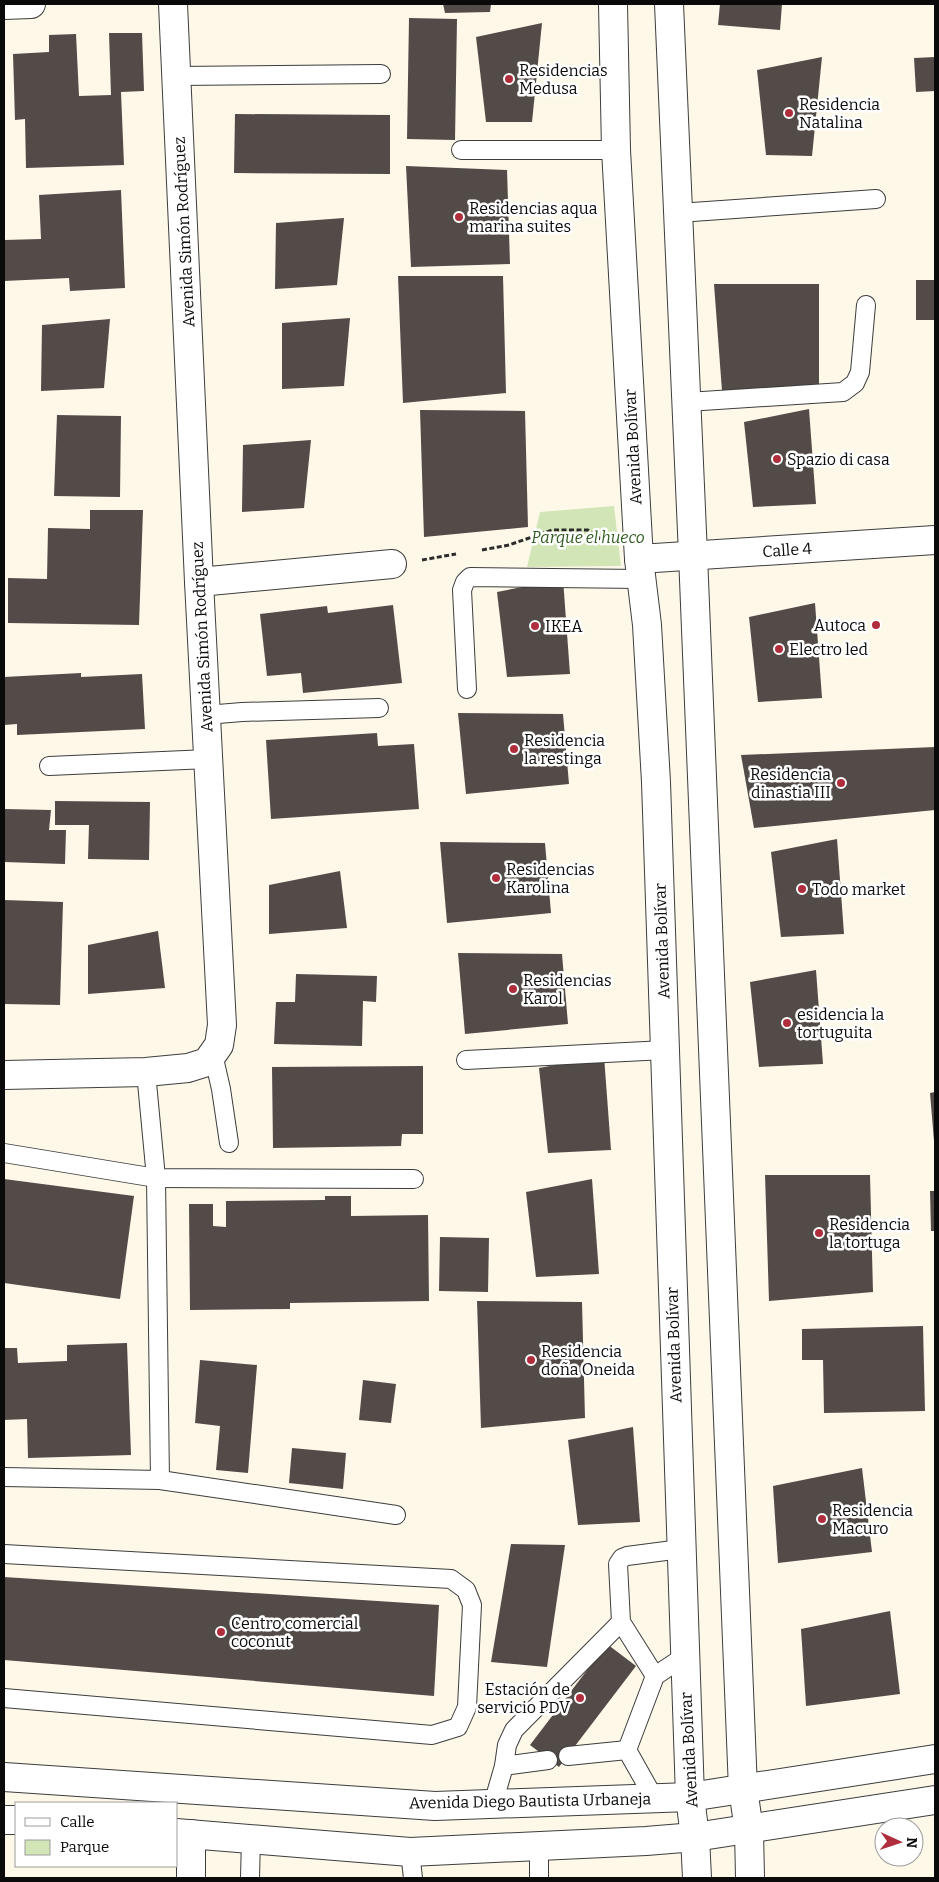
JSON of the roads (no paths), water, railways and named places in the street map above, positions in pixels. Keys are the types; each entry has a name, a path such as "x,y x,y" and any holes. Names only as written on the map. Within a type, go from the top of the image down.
{"street":[{"path":"4,5 31,4"},
{"name":"Avenida Simón Rodríguez","path":"173,4 199,582 222,1025 219,1044 213,1054"},
{"name":"Avenida Bolívar","path":"613,4 616,150 640,569 646,625 656,782 690,1797 695,1837 697,1878"},
{"path":"668,4 693,555 743,1789 749,1830 750,1878"},
{"name":"Calle 4","path":"640,569 693,555 935,540"},
{"path":"199,582 392,564"},
{"path":"4,1075 146,1072 188,1068 207,1062 213,1054"},
{"name":"Avenida Diego Bautista Urbaneja","path":"4,1777 435,1806 690,1797 935,1759"},
{"path":"192,1878 184,1833 251,1838 411,1865 539,1846 695,1837 935,1800"}],"lane":[{"path":"177,76 381,74"},
{"path":"461,150 616,150"},
{"path":"678,213 876,199"},
{"path":"686,402 843,392 855,383 860,372 866,305"},
{"path":"467,689 462,590 465,582 470,577 640,569"},
{"path":"206,715 242,712 379,708"},
{"path":"49,766 208,759"},
{"path":"466,1060 665,1050"},
{"path":"213,1054 221,1089 229,1143"},
{"path":"146,1072 156,1178 160,1480"},
{"path":"4,1153 156,1178 414,1179"},
{"path":"4,1477 160,1480 396,1515"},
{"path":"655,1676 621,1622 618,1564 622,1558 627,1556 681,1549"},
{"path":"4,1554 451,1579 466,1590 472,1605 467,1707 458,1727 432,1735 4,1698"},
{"path":"493,1804 504,1766 507,1745 514,1730 621,1622"},
{"path":"627,1750 655,1676 685,1656"},
{"path":"568,1756 627,1750"},
{"path":"627,1750 654,1798"},
{"path":"504,1766 548,1760"},
{"path":"250,1878 251,1838"},
{"path":"539,1846 540,1878"}],"place":[{"name":"Residencias Medusa","path":"509,79"},
{"name":"Residencia Natalina","path":"789,113"},
{"name":"Residencias aqua marina suites","path":"459,217"},
{"name":"Spazio di casa","path":"777,459"},
{"name":"Autoca","path":"876,625"},
{"name":"IKEA","path":"535,626"},
{"name":"Electro led","path":"779,649"},
{"name":"Residencia la restinga","path":"514,749"},
{"name":"Residencia dinastia III","path":"841,783"},
{"name":"Residencias Karolina","path":"496,878"},
{"name":"Todo market","path":"802,889"},
{"name":"Residencias Karol","path":"513,989"},
{"name":"esidencia la tortuguita","path":"787,1023"},
{"name":"Residencia la tortuga","path":"819,1233"},
{"name":"Residencia doña Oneida","path":"531,1360"},
{"name":"Residencia Macuro","path":"822,1519"},
{"name":"Centro comercial coconut","path":"221,1632"},
{"name":"Estación de servicio PDV","path":"580,1698"}],"park label":[{"name":"Parque el hueco","path":"588,537"}]}
